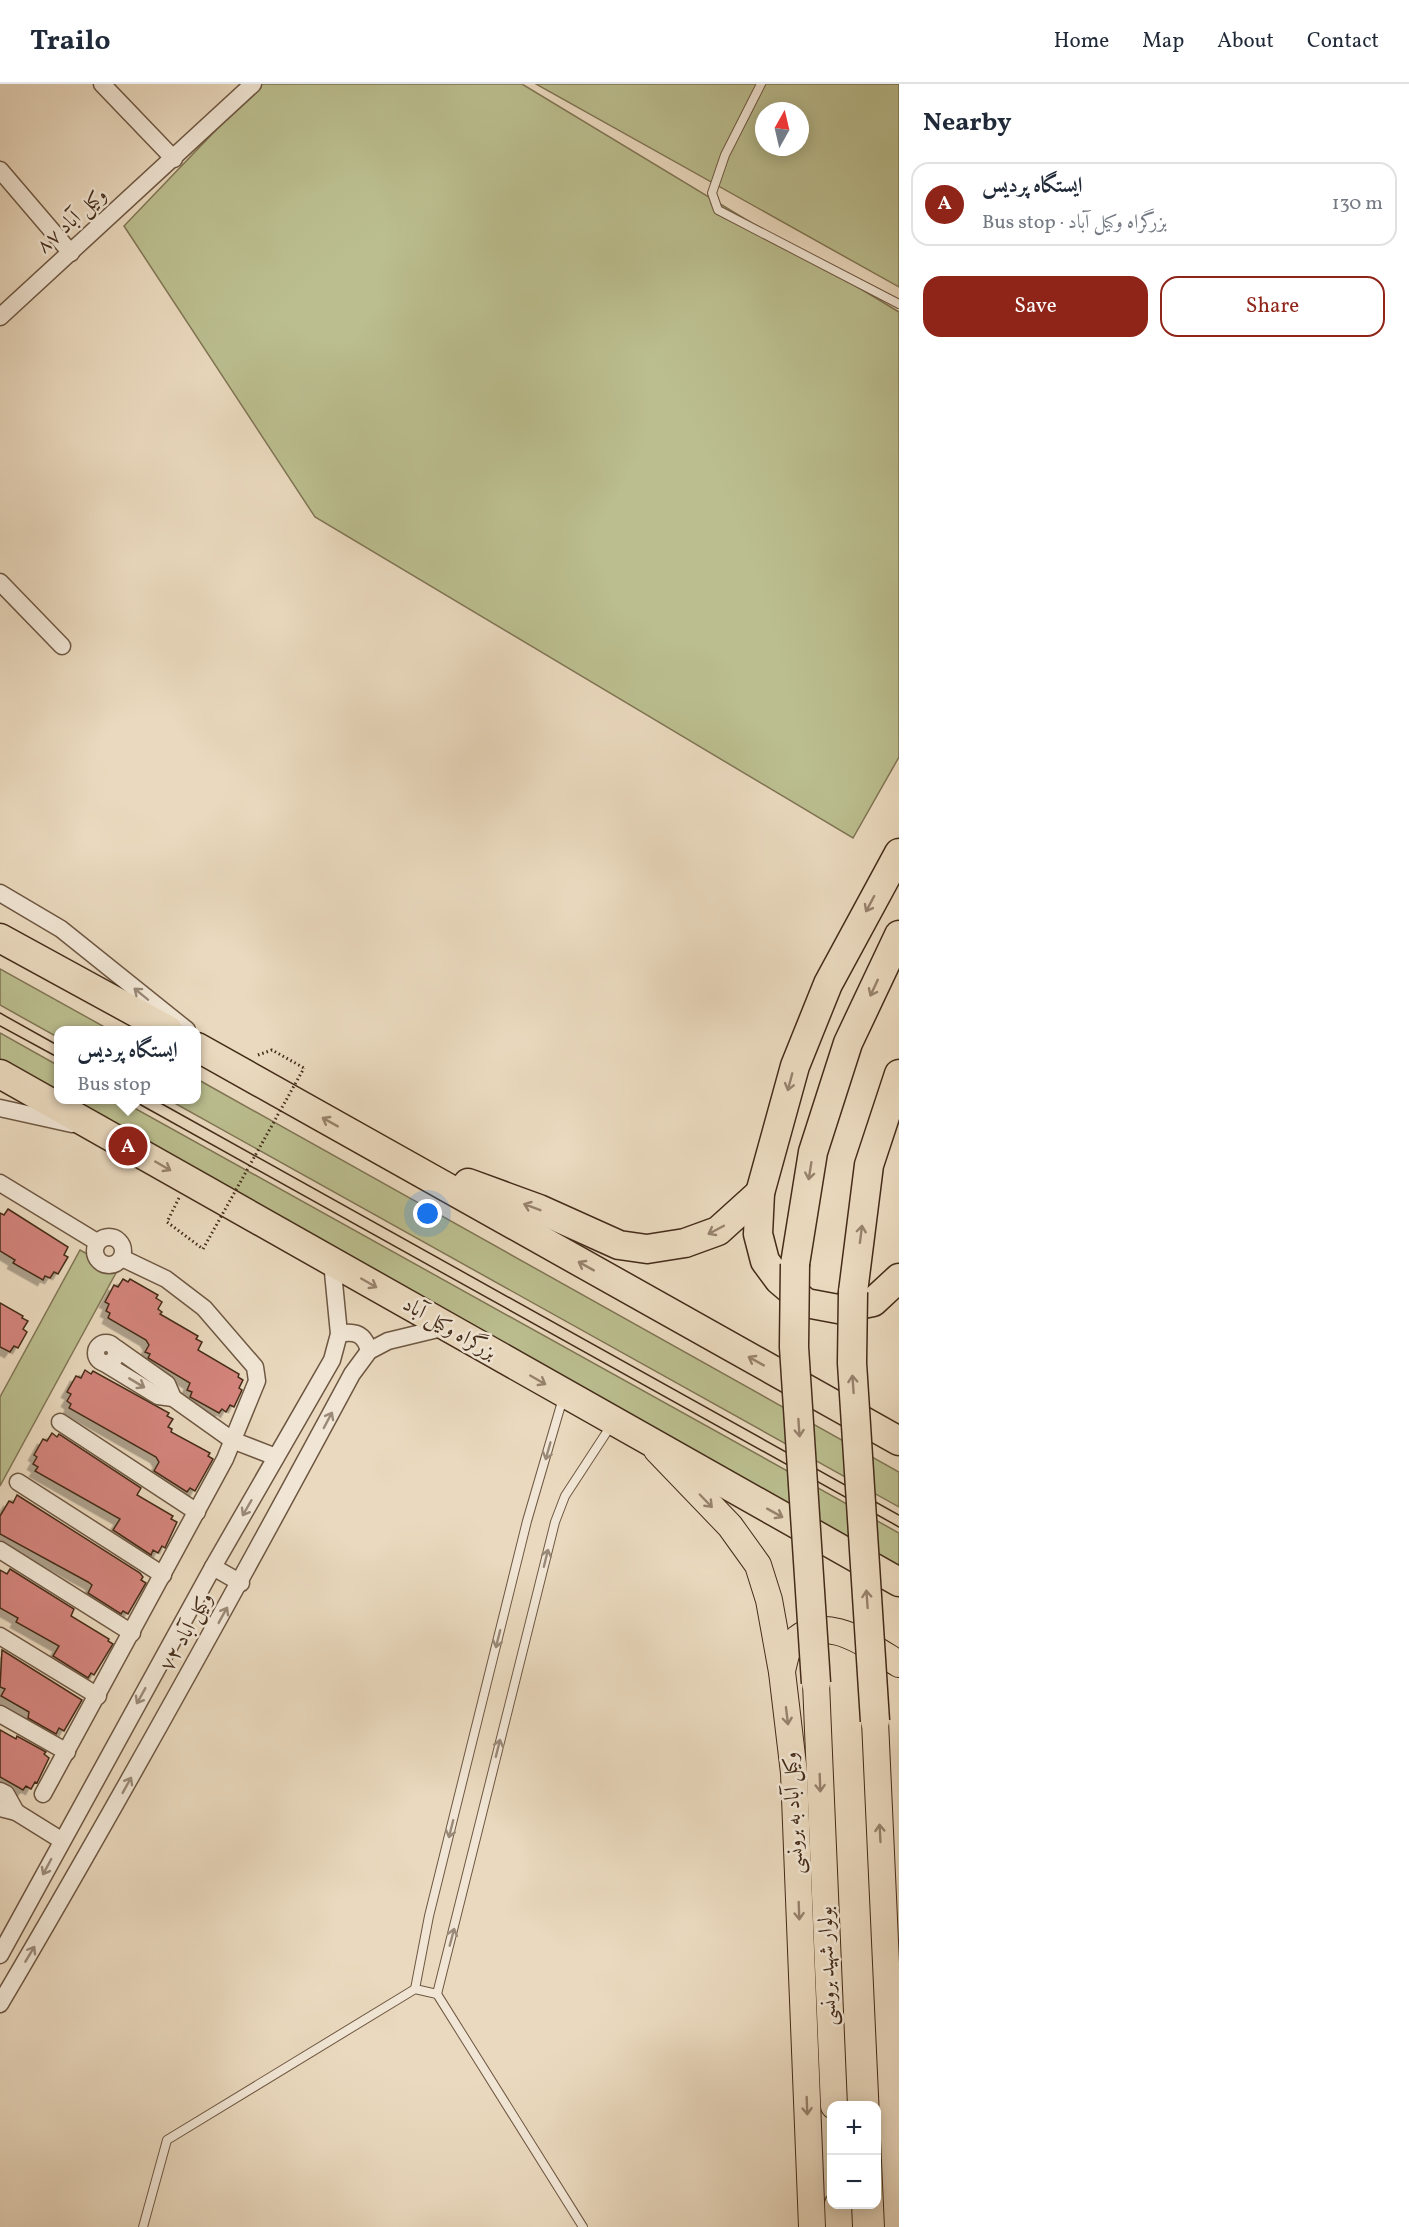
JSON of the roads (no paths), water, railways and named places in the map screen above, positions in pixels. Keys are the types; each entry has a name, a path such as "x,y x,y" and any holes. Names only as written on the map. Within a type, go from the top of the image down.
{"highway":[{"path":"899,853 828,984 795,1066 760,1193 758,1234 765,1261 779,1280 806,1303 838,1309 873,1302 899,1278"},
{"path":"0,923 83,983"},
{"path":"816,1683 794,1347 795,1264 813,1152 848,1043 899,935"},
{"path":"0,938 161,1026"},
{"path":"201,1049 899,1441"},
{"name":"بزرگراه وکیل آباد","path":"0,1074 564,1395 899,1582"},
{"path":"875,1721 852,1363 854,1292 869,1165 899,1074"},
{"path":"0,1080 39,1096"},
{"path":"381,1150 539,1209 619,1245 647,1249 685,1243 718,1231 760,1193"}],"main road":[{"name":"وکیل آباد به برونسی","path":"651,1444 730,1526 758,1565 769,1600 782,1672 794,1773 812,2227"},
{"path":"782,1672 790,1646 809,1631 839,1631 899,1664"},
{"name":"بولوار شهید برونسی","path":"816,1683 834,2101"},
{"path":"875,1721 898,2227"},
{"path":"838,2209 839,2227"}],"street":[{"name":"وکیل آباد ۸۷","path":"0,317 253,84"},
{"path":"105,85 174,159"},
{"path":"0,170 71,253"},
{"path":"0,582 62,646"},
{"path":"0,893 61,929 182,1026"},
{"path":"201,1042 231,1066"},
{"path":"0,1108 99,1130"},
{"path":"0,1183 97,1242 94,1253 100,1263 114,1265 122,1258 166,1279 204,1308 255,1367 257,1381 232,1440 197,1512 43,1794"},
{"name":"۷۲ وکیل آباد","path":"0,1955 61,1840 332,1360 339,1334 332,1262"},
{"path":"339,1334 349,1331 359,1334 367,1341 369,1351 388,1341 446,1327"},
{"path":"173,1398 167,1384 116,1348 106,1343 97,1349 99,1360 158,1396 173,1398 232,1440 276,1457"},
{"name":"۷۲ وکیل آباد","path":"0,2004 96,1842 241,1583 352,1374 369,1351"},
{"path":"60,1422 197,1512"},
{"path":"18,1482 163,1575"},
{"path":"0,1550 132,1633"},
{"path":"213,1568 241,1583"},
{"path":"0,1636 98,1696"},
{"path":"0,1713 67,1752"},
{"path":"0,1791 6,1794 8,1810 61,1840"}],"lane":[{"path":"761,84 725,155 712,194 718,210 899,304"},
{"path":"415,1989 429,1916 527,1521 564,1395"},
{"path":"437,1994 555,1522 565,1496 613,1422"},
{"path":"143,2227 167,2140 415,1989 437,1994 583,2227"}],"tram line":[{"path":"0,1013 54,1043"},
{"path":"0,1026 54,1055"},
{"path":"139,1104 899,1527"},
{"path":"162,1104 899,1515"}],"place":[{"name":"ایستگاه پردیس","path":"128,1146"}]}
